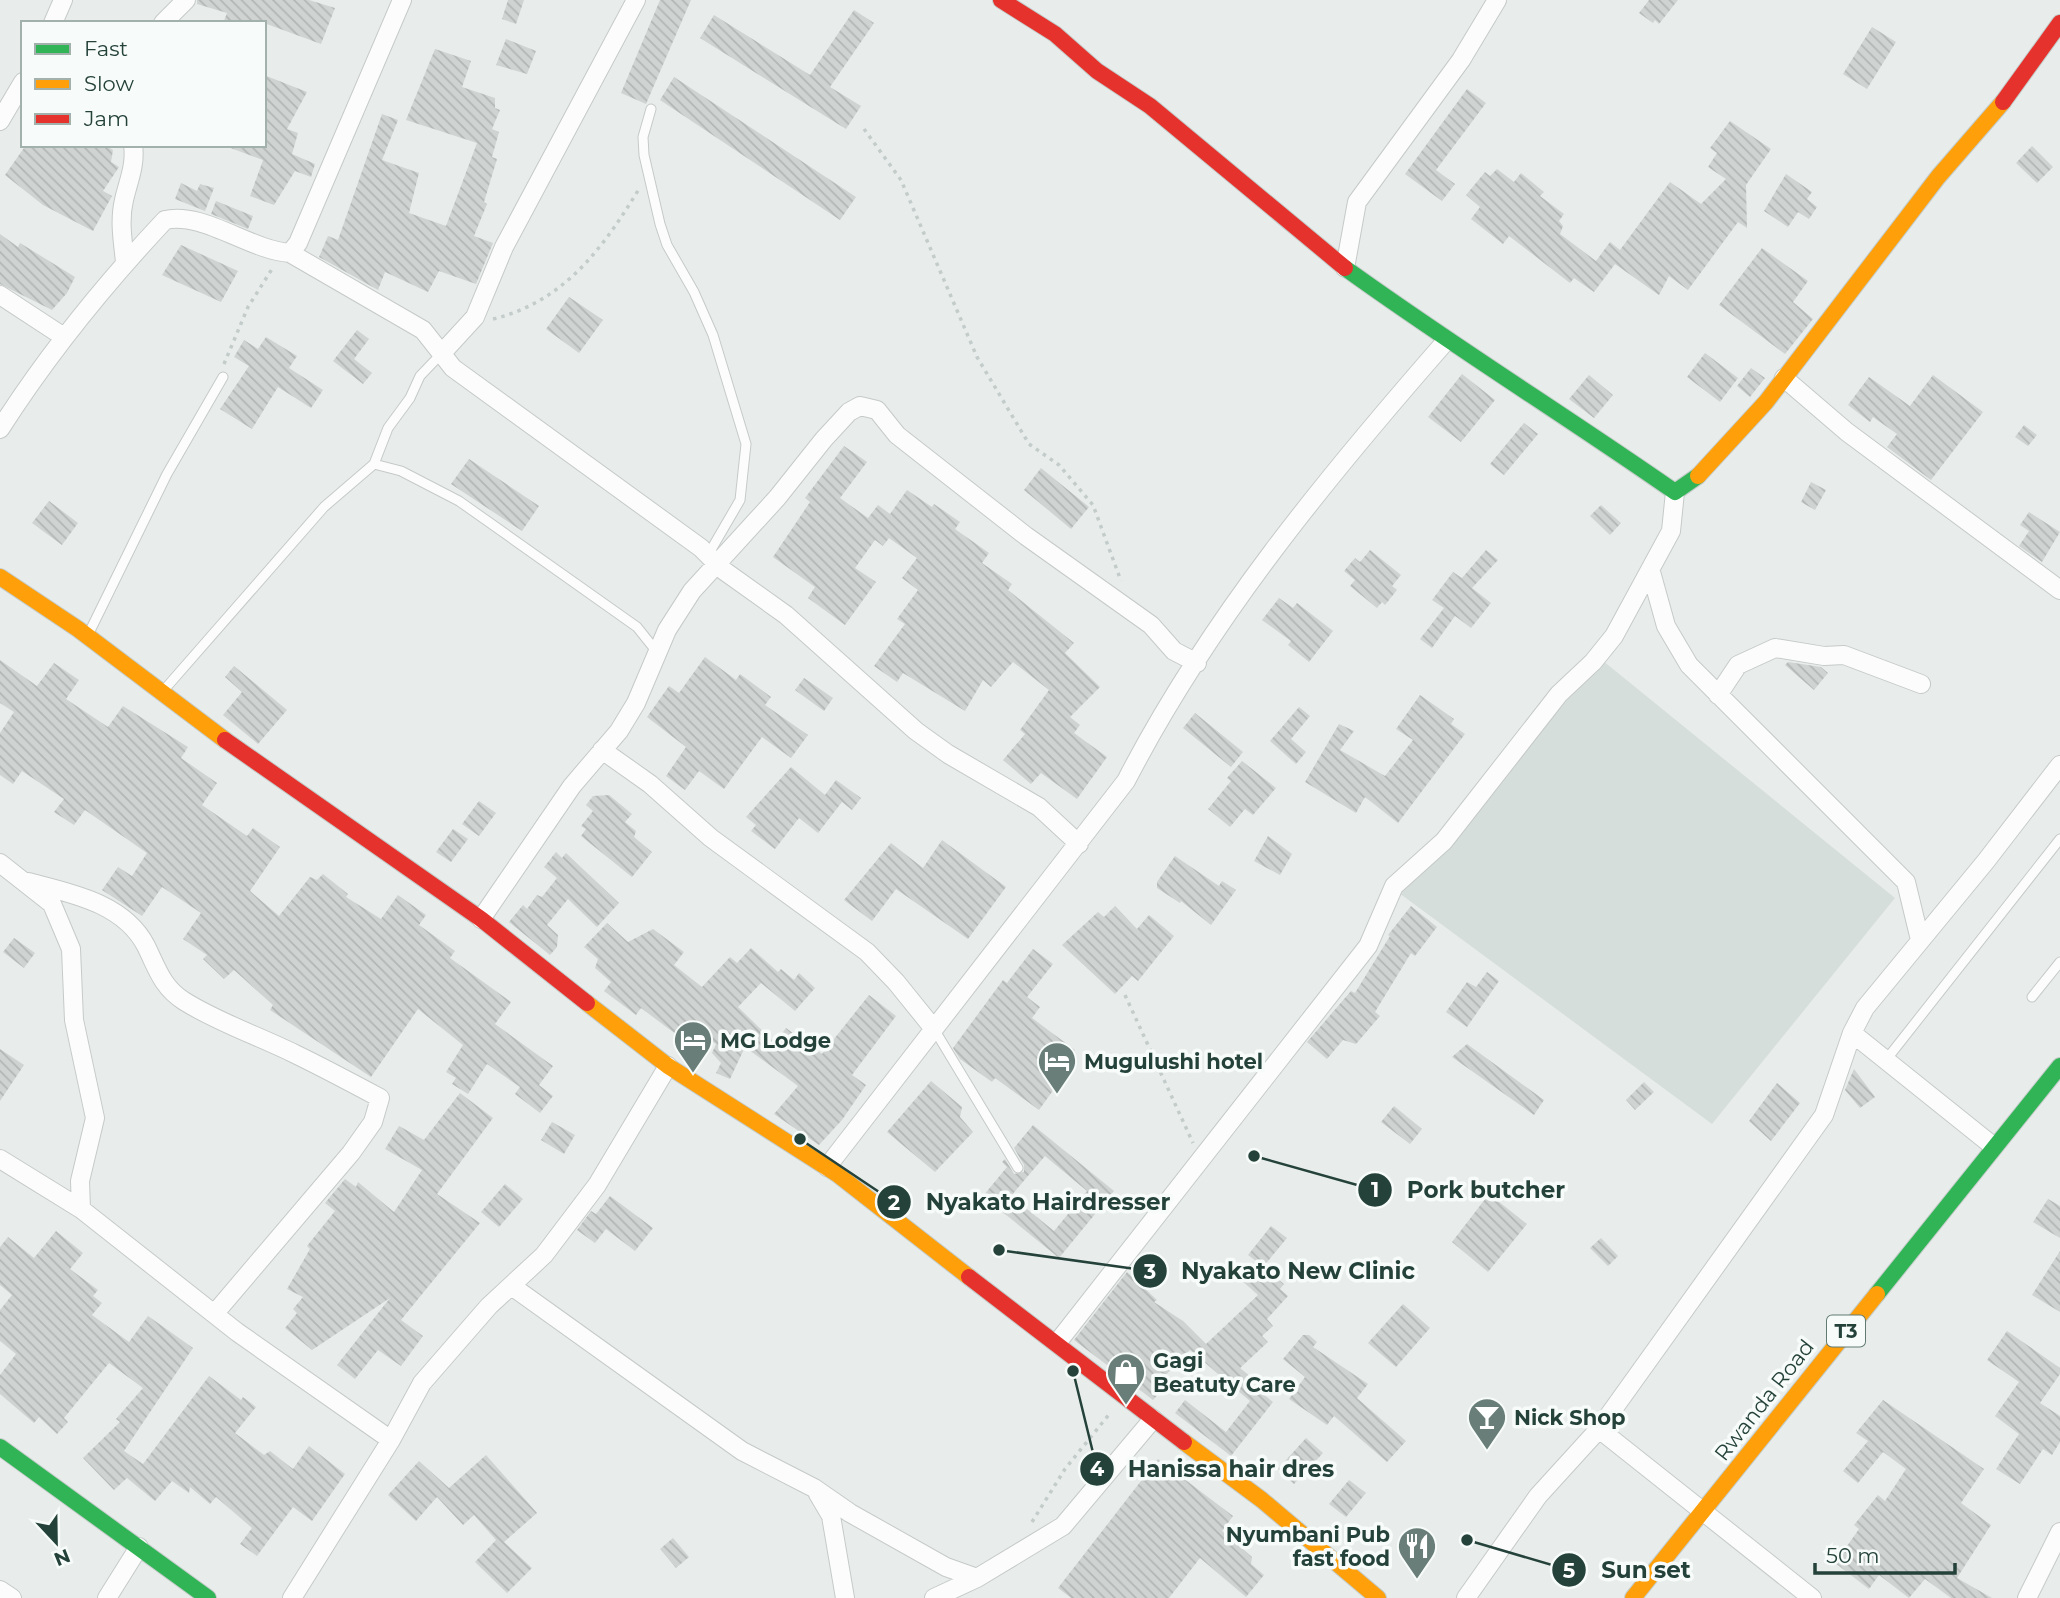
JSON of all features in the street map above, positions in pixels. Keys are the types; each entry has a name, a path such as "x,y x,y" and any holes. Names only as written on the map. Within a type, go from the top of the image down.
{"main road":[{"path":"1001,0 1055,34 1097,71 1150,106 1345,268 1446,341 1577,424 1618,456 1675,492 1694,483 1784,378 1889,247 1940,175 2003,102 2060,23"},
{"path":"0,577 87,636 262,768 481,919 668,1066 827,1167 1057,1343 1123,1397 1262,1500 1378,1598"},
{"name":"Rwanda Road","path":"1633,1598 1993,1146 2060,1066"},
{"path":"0,1447 208,1598"}],"street":[{"path":"53,21 63,0"},
{"path":"165,21 186,0"},
{"path":"290,253 298,243 402,0"},
{"path":"442,353 475,317 504,247 636,0"},
{"path":"1345,268 1357,202 1461,60 1497,0"},
{"path":"3,110 21,85"},
{"path":"125,262 121,227 124,199 133,167 133,147"},
{"path":"0,429 64,337 125,262 165,220 186,218 266,250 290,253 424,330 464,376 609,479 786,615 916,731 948,754 1039,807 1079,844"},
{"path":"0,295 64,337"},
{"path":"827,1167 1126,781 1157,721 1196,663 1345,456 1446,341"},
{"path":"1784,378 1847,432 2060,590"},
{"path":"481,919 552,814 620,731 680,607 712,559 777,498 849,412 865,405 877,410 897,435 1134,616 1151,625 1174,651 1196,663"},
{"path":"1057,1343 1368,946 1394,886 1444,841 1559,694 1606,648 1651,572 1671,531 1675,492"},
{"path":"1651,572 1666,626 1689,665 1906,882 1920,940"},
{"path":"1718,695 1738,665 1775,648 1824,656 1844,655 1921,684"},
{"path":"602,750 650,784 712,838 867,952 897,982 934,1029"},
{"path":"1466,1598 1538,1496 1599,1429 1824,1115 1852,1033 1865,1008 2060,765"},
{"path":"0,863 28,882 52,904 74,964 74,1020 95,1118 80,1181 81,1209"},
{"path":"28,882 90,900 124,920 146,946 164,984 186,1002 380,1098 373,1122 351,1153 215,1313"},
{"path":"1852,1033 1993,1146"},
{"path":"292,1598 391,1440 422,1383 489,1306 513,1287 544,1255 597,1185 668,1066"},
{"path":"0,1159 81,1209 215,1313 391,1440"},
{"path":"513,1287 742,1451 814,1488 850,1513 946,1567 976,1578"},
{"path":"934,1598 976,1578 1063,1525 1153,1419"},
{"path":"1599,1429 1812,1598"},
{"path":"814,1488 831,1516 845,1598"},
{"path":"2027,1598 2060,1532"},
{"path":"107,1598 139,1547"},
{"path":"0,1590 12,1598"}],"lane":[{"path":"651,109 643,137 648,174 667,245 694,292 713,335 746,444 740,500 712,559"},
{"path":"162,693 324,507 374,464 388,428 411,398 420,376 442,353"},
{"path":"87,636 167,474 223,377"},
{"path":"374,464 401,471 459,501 637,627 657,652"},
{"path":"1886,1060 2060,839"},
{"path":"2032,997 2060,962"},
{"path":"934,1029 1018,1168"}],"path":[{"path":"864,129 901,180 978,357 1029,444 1059,465 1093,505 1134,616"},
{"path":"467,326 521,312 566,282 602,247 648,174"},
{"path":"223,377 225,356 248,307 266,275 290,253"},
{"path":"1125,995 1184,1118 1199,1162"},
{"path":"1031,1524 1065,1469 1123,1397"}],"shaded area":[{"path":"1602,660 1895,898 1712,1124 1399,893"}],"building":[{"path":"197,0 309,0 335,8 321,44 266,24 266,21 224,21 227,13 197,4"},
{"path":"508,0 524,0 516,24 502,19"},
{"path":"660,0 691,0 646,104 621,93"},
{"path":"1649,0 1678,0 1659,24 1639,13"},
{"path":"854,10 874,23 830,87 861,106 846,129 700,38 714,15 810,75"},
{"path":"1872,27 1896,42 1867,89 1843,74"},
{"path":"506,39 536,51 527,74 496,65"},
{"path":"435,49 471,61 462,87 495,98 495,108 500,110 492,129 499,132 492,157 497,159 484,202 487,204 474,236 493,243 476,284 439,271 428,292 385,272 378,290 319,257 328,236 338,240 382,114 398,120 382,160 419,173 409,213 446,226 477,143 406,120"},
{"path":"266,76 307,92 287,129 298,133 292,154 315,164 311,177 295,171 274,205 250,196 263,160 228,147 266,147"},
{"path":"674,77 856,197 840,220 660,100"},
{"path":"1467,89 1486,103 1436,170 1455,184 1442,201 1405,174"},
{"path":"1730,121 1771,149 1746,185 1747,228 1738,222 1688,290 1669,276 1659,295 1615,264 1594,292 1574,278 1570,283 1509,236 1503,244 1471,219 1480,207 1466,195 1485,172 1490,176 1497,169 1514,182 1521,173 1544,192 1540,196 1564,214 1559,221 1563,226 1560,234 1596,261 1610,242 1620,250 1670,182 1701,204 1726,179 1708,167 1717,153 1710,148"},
{"path":"2032,146 2053,167 2037,183 2016,163"},
{"path":"25,147 108,147 113,150 111,162 119,167 103,191 112,196 93,231 43,205 5,175"},
{"path":"1786,174 1812,192 1807,199 1817,207 1809,219 1798,212 1788,227 1764,211"},
{"path":"181,183 197,191 200,184 214,188 205,211 175,199"},
{"path":"216,201 253,216 248,229 211,214"},
{"path":"0,234 18,247 20,243 75,277 67,293 52,310 0,284"},
{"path":"181,245 238,271 221,302 162,275"},
{"path":"1762,248 1808,281 1793,302 1813,319 1785,354 1719,305"},
{"path":"569,297 603,320 579,353 546,329"},
{"path":"357,330 369,339 354,359 372,373 363,384 333,361"},
{"path":"266,337 297,356 289,368 323,390 311,408 278,387 252,429 220,409 249,366 234,357 244,340 258,349"},
{"path":"1705,353 1738,378 1720,402 1687,377"},
{"path":"1751,368 1765,378 1750,397 1737,386"},
{"path":"1462,374 1495,400 1461,442 1428,417"},
{"path":"1589,375 1613,395 1594,418 1569,399"},
{"path":"1933,375 1983,412 1931,480 1887,447 1897,434 1873,417 1870,422 1848,405 1869,377 1910,406"},
{"path":"1524,423 1538,434 1504,475 1490,464"},
{"path":"2024,425 2037,435 2028,446 2015,437"},
{"path":"844,446 867,462 840,498 868,518 878,505 890,514 907,490 932,507 934,504 960,522 955,529 989,553 982,563 1012,584 1008,590 1074,643 1065,653 1100,687 1070,717 1080,725 1074,733 1107,757 1077,799 1041,773 1031,784 1003,760 1025,734 1020,730 1049,690 1013,662 991,687 983,680 965,711 903,673 897,682 874,666 905,624 897,619 918,590 902,578 917,558 889,538 883,546 875,540 855,568 876,582 845,625 808,598 815,587 773,557 810,502 805,498"},
{"path":"469,459 539,506 522,531 451,484"},
{"path":"1041,468 1089,507 1071,529 1024,490"},
{"path":"1811,482 1826,490 1815,510 1801,502"},
{"path":"49,501 78,523 62,545 32,523"},
{"path":"1601,505 1621,523 1610,535 1590,516"},
{"path":"2029,512 2060,532 2042,562 2019,546 2029,531 2020,525"},
{"path":"1370,550 1401,575 1392,586 1397,590 1385,605 1382,602 1377,608 1350,586 1355,580 1344,571 1355,558 1360,562"},
{"path":"1486,550 1498,560 1472,588 1491,603 1471,628 1455,616 1432,648 1420,639 1444,608 1432,600 1453,572 1462,578"},
{"path":"1279,598 1293,608 1297,603 1333,631 1309,662 1288,645 1291,641 1262,620"},
{"path":"705,657 736,680 740,674 771,697 765,705 808,735 791,758 762,737 724,789 699,771 685,790 666,776 686,747 647,717 669,686 679,693"},
{"path":"0,660 37,686 54,663 79,680 66,699 108,727 123,706 188,747 181,758 217,783 202,805 247,836 253,828 280,847 250,891 279,916 310,877 317,880 323,874 348,894 346,897 381,919 398,895 426,915 419,925 455,951 450,958 511,1002 495,1024 553,1066 539,1085 553,1096 540,1113 515,1094 520,1087 487,1064 468,1094 452,1084 456,1078 446,1072 463,1045 418,1009 371,1077 270,1010 273,1005 234,970 224,979 203,959 207,955 183,939 201,913 162,887 142,916 102,890 118,867 132,876 147,853 85,810 74,825 54,812 64,799 22,771 13,784 0,775 0,733 14,712 0,703"},
{"path":"1788,662 1821,667 1828,673 1814,690 1785,665"},
{"path":"234,666 287,710 258,744 223,715 242,692 225,677"},
{"path":"804,678 833,698 824,711 795,690"},
{"path":"1420,695 1454,719 1451,724 1465,734 1398,823 1365,797 1356,813 1305,782 1339,724 1354,731 1340,750 1385,776 1413,740 1396,729"},
{"path":"1299,707 1310,716 1291,739 1306,752 1296,764 1270,741"},
{"path":"1195,713 1243,752 1231,767 1183,728"},
{"path":"1242,761 1276,788 1253,815 1245,809 1230,827 1208,809 1231,781 1227,778"},
{"path":"791,767 825,795 836,780 861,798 852,810 842,802 818,833 799,818 775,849 751,831 756,825 746,817"},
{"path":"609,795 632,814 625,822 636,831 634,837 652,852 632,877 581,836 586,829 581,826 593,811 586,805 593,796"},
{"path":"479,801 496,813 479,836 462,824"},
{"path":"453,829 468,839 451,862 436,852"},
{"path":"1268,836 1292,854 1280,875 1254,861"},
{"path":"942,840 1006,887 968,939 896,889 872,921 844,900 891,843 923,868"},
{"path":"556,852 562,858 566,853 619,903 597,927 568,899 547,925 558,935 557,947 550,955 509,922 523,905 527,909 537,895 542,897 557,878 544,867"},
{"path":"1175,856 1219,886 1222,881 1236,890 1211,925 1181,901 1180,903 1157,888 1157,882"},
{"path":"1115,906 1137,929 1149,915 1174,936 1138,981 1132,976 1115,994 1062,945 1098,912 1104,917"},
{"path":"1411,906 1437,927 1415,956 1411,953 1375,1012 1380,1016 1356,1044 1343,1040 1327,1059 1307,1042 1351,991 1355,993 1390,936 1388,935"},
{"path":"607,923 628,942 653,929 684,952 674,965 702,987 730,957 737,963 751,948 778,972 781,969 794,980 799,973 815,988 795,1011 761,983 738,1007 775,1043 786,1028 822,1054 869,995 896,1016 852,1075 866,1085 842,1120 819,1145 774,1114 798,1086 745,1047 730,1079 716,1073 721,1063 712,1053 716,1044 686,1023 677,1035 641,1008 636,1015 604,991 611,982 595,968 598,959 584,947"},
{"path":"14,938 35,953 24,968 3,952"},
{"path":"1033,949 1053,964 1027,997 1040,1007 1032,1018 1075,1050 1057,1074 1062,1078 1039,1110 995,1078 992,1082 960,1059 953,1048 1003,980 1007,983"},
{"path":"1487,972 1499,981 1467,1027 1446,1012 1467,982 1476,987"},
{"path":"1467,1044 1544,1100 1534,1115 1452,1057"},
{"path":"0,1049 24,1065 0,1101"},
{"path":"1854,1069 1875,1097 1860,1108 1845,1090"},
{"path":"931,1081 962,1107 960,1117 973,1132 935,1172 887,1132"},
{"path":"1644,1082 1654,1092 1635,1110 1626,1100"},
{"path":"1777,1083 1800,1103 1771,1141 1749,1121"},
{"path":"460,1093 493,1118 437,1194 480,1223 401,1320 423,1336 401,1366 378,1350 355,1379 337,1365 390,1298 312,1350 285,1328 297,1313 293,1309 303,1297 287,1289 310,1249 307,1246 335,1211 325,1203 345,1179 356,1187 358,1182 394,1212 422,1170 385,1149 399,1126 424,1140"},
{"path":"1394,1106 1422,1129 1410,1144 1381,1122"},
{"path":"552,1122 575,1135 564,1154 541,1140"},
{"path":"1033,1125 1114,1191 1059,1258 983,1196 1007,1167 1002,1162 1005,1159 1014,1174 1024,1172 1024,1165 1014,1148","holes":["1045,1156 1087,1191 1054,1231 1011,1196"]},
{"path":"505,1184 523,1199 499,1227 481,1212"},
{"path":"1489,1194 1527,1224 1488,1272 1452,1242"},
{"path":"610,1196 653,1228 635,1251 606,1229 595,1243 577,1230 591,1211 596,1214"},
{"path":"2048,1199 2060,1206 2060,1238 2033,1222"},
{"path":"1271,1226 1287,1238 1263,1267 1284,1284 1280,1289 1288,1296 1267,1319 1273,1326 1262,1336 1268,1342 1240,1368 1254,1380 1251,1384 1273,1402 1231,1456 1175,1413 1185,1400 1226,1432 1250,1401 1190,1350 1154,1387 1160,1392 1153,1400 1074,1340 1127,1272 1157,1300 1154,1302 1183,1321 1206,1344 1258,1295 1240,1279 1256,1261 1248,1255"},
{"path":"56,1231 83,1253 70,1269 98,1290 93,1296 102,1303 92,1315 129,1342 148,1316 193,1348 124,1451 143,1464 209,1376 241,1400 243,1397 256,1407 235,1433 264,1455 270,1451 293,1469 309,1446 345,1474 312,1521 293,1507 257,1556 240,1544 252,1528 216,1497 210,1504 190,1487 189,1493 172,1481 155,1501 127,1478 114,1490 83,1458 120,1422 116,1419 143,1388 109,1363 64,1418 68,1422 57,1434 39,1417 34,1423 0,1394 0,1375 16,1354 0,1341 0,1310 12,1295 0,1285 0,1247 8,1237 34,1258"},
{"path":"1601,1238 1618,1256 1608,1266 1590,1248"},
{"path":"2060,1251 2060,1312 2032,1295"},
{"path":"1403,1304 1430,1328 1396,1367 1368,1343"},
{"path":"2007,1331 2060,1368 2060,1374 2040,1403 2060,1416 2060,1442 2052,1455 2043,1449 2020,1484 1996,1469 2019,1434 1995,1416 2019,1382 1987,1360"},
{"path":"1303,1335 1309,1335 1317,1342 1313,1347 1368,1384 1357,1398 1406,1441 1387,1462 1334,1416 1327,1425 1289,1399 1305,1377 1283,1359"},
{"path":"1883,1400 1984,1469 1961,1503 1991,1525 1957,1578 1992,1598 1951,1598 1925,1579 1909,1598 1879,1575 1869,1589 1835,1563 1859,1529 1854,1525 1878,1495 1885,1501 1906,1469 1883,1452 1858,1483 1843,1471 1868,1441 1856,1433"},
{"path":"1306,1438 1323,1453 1294,1484 1278,1469"},
{"path":"486,1455 537,1513 504,1542 532,1568 507,1593 475,1562 496,1540 474,1515 463,1525 437,1497 416,1521 388,1495 419,1461 449,1488"},
{"path":"1158,1459 1233,1516 1222,1531 1252,1557 1251,1564 1264,1575 1246,1597 1200,1558 1169,1598 1071,1598 1058,1588"},
{"path":"1349,1480 1366,1493 1346,1517 1329,1504"},
{"path":"673,1538 689,1557 676,1568 660,1549"}],"traffic: fast":[{"path":"1345,268 1675,492 1698,476"},
{"path":"1877,1294 2060,1066"},
{"path":"0,1447 208,1598"}],"traffic: slow":[{"path":"1698,476 1766,402 1938,177 2003,102"},
{"path":"0,577 78,629 225,740"},
{"path":"587,1003 668,1066 837,1174 969,1277"},
{"path":"1633,1598 1877,1294"},
{"path":"1184,1442 1262,1500 1378,1598"}],"traffic: jam":[{"path":"1001,0 1055,34 1097,71 1150,106 1345,268"},
{"path":"2003,102 2060,23"},
{"path":"225,740 481,919 587,1003"},
{"path":"969,1277 1184,1442"}],"place":[{"name":"MG Lodge","path":"693,1074"},
{"name":"Mugulushi hotel","path":"1057,1095"},
{"name":"Nyakato Hairdresser","path":"800,1139"},
{"name":"Pork butcher","path":"1254,1156"},
{"name":"Nyakato New Clinic","path":"999,1250"},
{"name":"Hanissa hair dres","path":"1073,1371"},
{"name":"Gagi Beatuty Care","path":"1126,1406"},
{"name":"Nick Shop","path":"1487,1451"},
{"name":"Sun set","path":"1467,1540"},
{"name":"Nyumbani Pub fast food","path":"1417,1580"}]}
